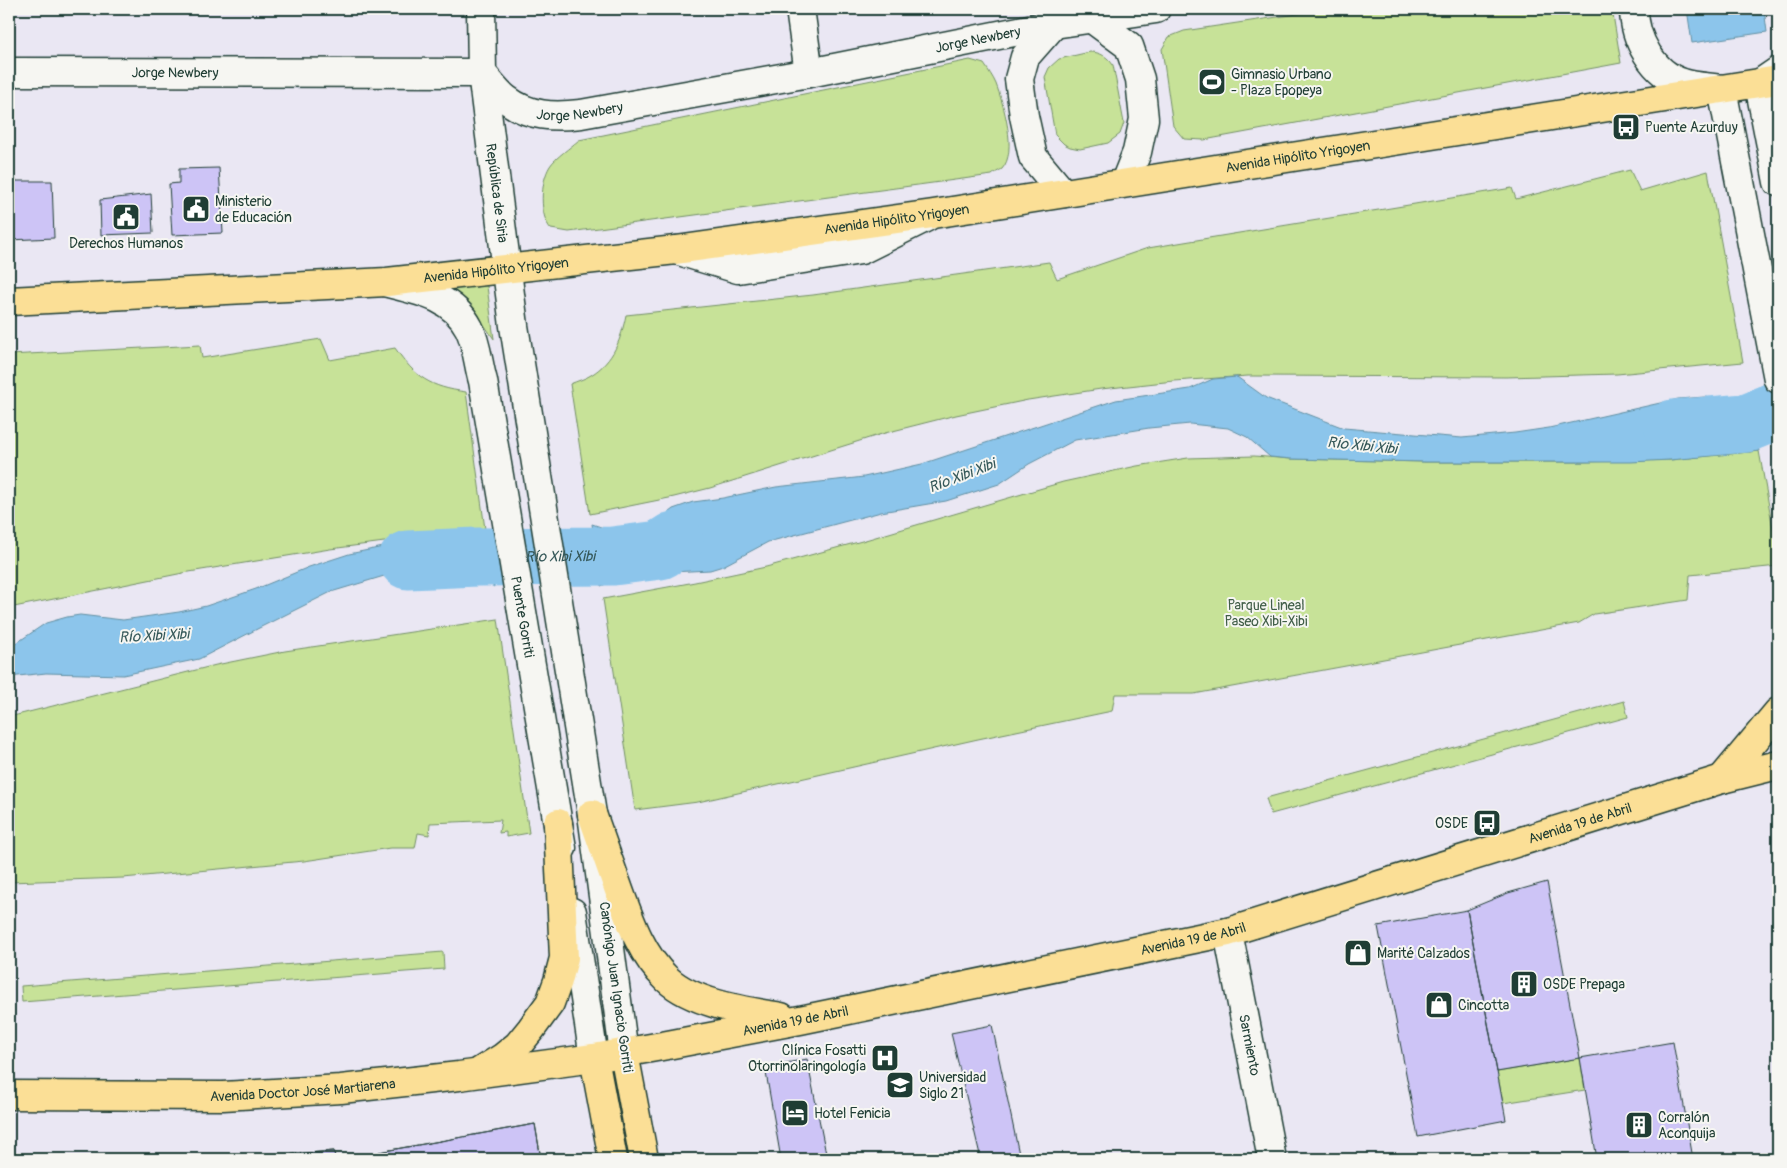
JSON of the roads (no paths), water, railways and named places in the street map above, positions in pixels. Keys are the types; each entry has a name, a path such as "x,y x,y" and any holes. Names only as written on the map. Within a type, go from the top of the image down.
{"main road":[{"name":"Avenida Hipólito Yrigoyen","path":"9,301 387,282 676,250 933,214 1125,182 1722,89 1772,78"},
{"path":"1722,779 1778,712"},
{"name":"Avenida 19 de Abril","path":"594,1058 800,1020 1228,932 1722,779 1778,765"},
{"path":"592,814 632,924 650,959 667,979 693,995 730,1008 800,1020"},
{"path":"477,1074 518,1045 550,1003 555,988 564,958 558,823"},
{"name":"Canónigo Juan Ignacio Gorriti","path":"624,1053 644,1159"},
{"path":"594,1058 613,1159"},
{"name":"Avenida Doctor José Martiarena","path":"9,1095 223,1096 341,1088 477,1074 594,1058"}],"street":[{"name":"República de Siria","path":"480,9 482,73 522,378 592,814"},
{"path":"800,9 809,73"},
{"name":"Jorge Newbery","path":"9,72 482,73 506,99 526,111 555,117 809,73 1053,16 1156,9"},
{"path":"1634,9 1634,21 1639,39 1654,63 1667,75 1683,83 1722,89 1778,379"},
{"path":"1090,14 1129,46 1140,79 1144,120 1137,152 1125,182"},
{"path":"1053,16 1025,57 1019,79 1024,116 1033,157 1063,193"},
{"path":"1772,78 1770,137 1778,182"},
{"name":"Puente Gorriti","path":"387,282 423,291 440,299 456,310 470,329 483,381 558,823"},
{"name":"Canónigo Juan Ignacio Gorriti","path":"592,814 624,1053"},
{"path":"558,823 594,1058"},
{"name":"Sarmiento","path":"1228,932 1272,1159"}],"water":[{"path":"1687,9 1764,9 1767,32 1692,43"},
{"path":"1237,377 1266,398 1344,428 1462,438 1549,428 1678,399 1704,397 1750,402 1759,451 1631,462 1426,462 1291,459 1270,457 1247,437 1228,428 1190,424 1149,428 1075,440 1029,464 999,484 946,501 881,512 768,542 723,566 710,570 671,572 654,569 638,572 601,586 592,524 610,530 641,529 673,509 693,502 776,487 864,477 922,464 1116,400 1190,389 1213,379"},
{"path":"468,537 487,545 494,587 473,573 427,568 413,569 331,592 199,659 123,675 46,673 9,677 9,648 46,623 80,615 123,620 179,612 206,606 256,589 309,567 349,554 393,545"}],"waterway":[{"name":"Río Xibi Xibi","path":"1674,429 1746,423 1778,410"},
{"name":"Río Xibi Xibi","path":"408,560 477,557 613,556 660,550 674,541"}],"place":[{"name":"Gimnasio Urbano - Plaza Epopeya","path":"1212,82"},
{"name":"Puente Azurduy","path":"1626,127"},
{"name":"Ministerio de Educación","path":"196,209"},
{"name":"Derechos Humanos","path":"126,217"},
{"name":"OSDE","path":"1487,823"},
{"name":"Marité Calzados","path":"1358,953"},
{"name":"OSDE Prepaga","path":"1524,984"},
{"name":"Cincotta","path":"1439,1005"},
{"name":"Clínica Fosatti Otorrinolaringología","path":"885,1058"},
{"name":"Universidad Siglo 21","path":"900,1085"},
{"name":"Hotel Fenicia","path":"795,1113"},
{"name":"Corralón Aconquija","path":"1639,1125"}],"park label":[{"name":"Parque Lineal Paseo Xibi-Xibi","path":"1266,614"}]}
